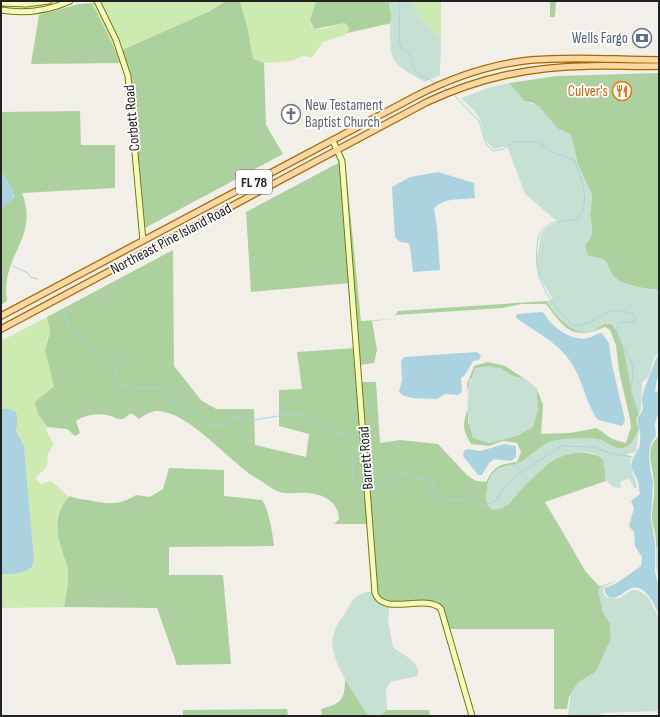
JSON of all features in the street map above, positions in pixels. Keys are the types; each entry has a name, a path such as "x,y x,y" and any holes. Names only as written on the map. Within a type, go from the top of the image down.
{"main road":[{"name":"Northeast Pine Island Road","path":"1,316 449,81 502,65 524,61 558,59 659,60"},
{"path":"568,66 586,64 614,64 618,60"},
{"name":"Northeast Pine Island Road","path":"1,329 456,89 509,73 568,66 659,66"}],"street":[{"path":"1,3 26,4 49,1"},
{"path":"1,10 19,12 36,11 53,8 70,1"},
{"name":"Corbett Road","path":"97,1 120,49 128,76 143,241"},
{"name":"Barrett Road","path":"333,141 342,161 375,593 379,600 387,604 434,604 441,609 472,716"}],"green space":[{"path":"91,1 95,1 119,52 117,53"},
{"path":"99,1 226,1 208,12 122,50"},
{"path":"226,1 240,1 248,30 253,59 264,63 266,125 283,154 143,229 135,116 128,72 122,50 208,12"},
{"path":"240,1 316,1 310,20 312,27 315,29 323,29 345,23 348,25 349,30 345,35 323,42 312,58 303,56 291,61 264,63 253,60 248,30"},
{"path":"316,1 389,1 392,23 347,33 349,28 345,23 314,29 310,20"},
{"path":"389,1 412,1 421,19 441,37 440,75 425,82 398,65 391,52 391,17"},
{"path":"412,1 441,1 441,37 421,19"},
{"path":"550,1 556,1 555,17 550,17"},
{"path":"92,3 117,53 119,52 121,63 31,64 39,15 79,4"},
{"path":"659,73 659,290 623,283 614,277 605,261 600,258 587,255 585,245 591,236 592,229 590,215 592,195 578,165 571,135 558,129 534,103 524,101 509,83 557,76"},
{"path":"509,83 524,101 539,106 558,129 571,135 578,165 592,195 590,215 592,233 585,245 587,255 605,260 613,277 617,280 628,285 659,290 659,352 654,358 648,378 642,382 641,409 639,413 632,392 623,346 620,337 612,325 602,325 592,331 578,331 565,324 547,301 551,300 552,298 539,276 537,259 541,234 546,228 558,222 525,194 507,146 494,149 486,141 479,117 461,98 491,87"},
{"path":"80,111 81,145 115,145 115,188 22,193 26,209 26,222 23,235 9,271 6,285 7,301 1,305 1,208 14,197 14,192 1,171 1,112"},
{"path":"345,159 361,321 393,319 398,311 547,301 551,308 561,318 571,324 592,331 604,324 611,324 620,338 626,356 632,392 639,413 636,420 639,429 631,443 627,447 620,449 596,439 585,438 552,441 523,461 511,466 499,468 487,485 508,505 534,476 554,460 566,455 578,453 597,455 604,461 606,481 545,502 586,572 599,586 602,586 599,588 603,612 610,623 611,639 596,672 579,682 569,697 567,709 554,709 554,629 450,629 443,609 438,602 393,602 382,599 378,594 376,587 344,160","holes":["522,304 546,304 564,326 570,330 585,333 605,327 610,330 616,345 619,371 630,419 631,427 626,443 612,439 597,428 570,433 541,434 543,405 536,387 538,409 501,439 489,443 468,423 468,409 464,427 471,444 489,446 503,441 517,443 521,452 517,462 501,465 492,472 486,482 476,481 467,475 438,444 400,440 380,443 376,382 361,382 360,365 374,363 377,350 372,321 393,319 396,315 502,308"]},
{"path":"340,162 350,283 251,292 246,212"},
{"path":"173,250 174,366 201,400 216,409 254,409 255,445 306,457 309,434 279,426 279,390 302,389 297,352 355,348 369,524 334,524 339,519 338,513 336,508 329,500 314,494 286,493 274,490 245,470 195,428 168,413 154,411 139,419 133,414 129,414 123,419 118,419 103,414 95,414 76,421 80,433 75,436 67,429 48,427 38,415 35,402 54,386 45,350 50,332 47,317"},
{"path":"47,317 50,332 46,343 54,386 42,396 38,415 48,427 46,430 54,445 48,454 46,467 36,479 41,484 51,481 69,497 61,506 57,524 68,570 64,607 1,608 1,574 26,571 33,564 34,559 24,446 16,431 17,421 15,414 10,409 1,409 1,341"},
{"path":"488,362 505,366 525,379 512,376 500,368 470,379 468,393 467,384 474,366"},
{"path":"488,366 500,368 512,376 525,379 536,387 538,409 533,427 517,436 489,443 473,438 470,429 468,412 468,394 475,368"},
{"path":"639,429 636,452 626,454 631,458 631,470 637,488 634,488 630,480 627,479 620,482 621,488 613,487 606,479 605,462 603,459 592,453 577,453 562,456 551,461 524,486 507,505 500,509 493,510 488,506 486,494 492,474 499,469 520,462 547,443 564,439 596,439 620,449 627,447 631,443"},
{"path":"659,436 659,548 656,547 652,518 654,478 650,453 654,441"},
{"path":"169,468 224,470 224,496 262,500 268,515 274,546 169,547 169,575 223,575 231,664 177,665 157,608 64,607 68,584 68,570 59,540 57,526 59,513 65,501 70,496 79,499 107,503 124,501 136,495 150,497 163,489"},
{"path":"656,547 659,548 659,578 656,568"},
{"path":"619,579 604,587 603,593 606,597 618,599 632,590 638,590 648,597 659,618 659,711 602,713 598,716 568,716 571,692 579,682 596,672 611,639 610,623 603,612 598,590 601,586"},
{"path":"373,591 378,601 389,606 388,621 393,647 411,659 418,671 417,676 390,682 386,690 387,709 380,716 368,715 344,677 335,656 333,646 335,629 353,600 363,593"},
{"path":"345,678 370,716 322,716 321,709 334,705 341,700 344,691"},
{"path":"287,709 288,716 183,716 183,710"},
{"path":"386,710 429,710 430,716 380,716"}],"water":[{"path":"1,171 14,192 12,201 1,208"},
{"path":"438,172 474,183 475,198 442,202 434,209 437,227 440,270 413,272 410,246 408,243 400,242 395,237 392,187 410,177"},
{"path":"544,313 551,323 562,332 575,338 588,338 602,333 609,343 612,365 625,420 622,426 598,420 590,407 576,371 567,357 547,338 516,318 517,314"},
{"path":"477,352 481,355 479,360 473,361 465,375 461,378 462,392 458,395 445,394 437,399 412,398 402,395 399,392 402,380 401,361 404,357"},
{"path":"659,354 659,373 655,392 659,391 659,410 655,424 656,436 651,443 649,453 653,482 651,519 655,543 655,572 659,588 659,615 649,596 641,589 632,588 612,598 605,593 605,588 617,583 641,566 642,557 635,546 634,532 629,526 634,508 631,501 640,494 638,481 631,465 640,445 640,432 637,420 643,409 642,398 644,390"},
{"path":"1,409 11,409 16,414 16,431 24,446 34,559 32,567 29,569 9,574 1,574"},
{"path":"505,444 516,446 516,457 511,461 494,459 489,463 482,475 478,475 463,456 464,451 467,449 480,451"}],"waterway":[{"path":"400,1 399,41 402,49 410,55 414,69 420,75 436,83"},
{"path":"442,87 448,90"},
{"path":"452,93 479,121 486,144 493,151 503,149 514,142 538,142 554,153 574,160 580,174 584,190 584,205 577,219 554,223 547,226 540,233 538,238 536,259 538,270 550,300 573,325 589,323 608,312 624,311 634,315 636,322 619,322 617,332 631,362 633,375 631,393 639,417"},
{"path":"13,266 28,273 30,277 38,279"},
{"path":"62,309 71,329 114,367 118,383 131,387 158,388 175,403 186,406 199,414 210,425 226,425 237,416 248,421 284,415 304,415 334,432 348,436 350,442"},
{"path":"380,485 403,472 418,478 434,481 429,492 441,497 455,501 472,497 483,505 495,502 503,489 516,476 562,446 595,447 609,453 633,457"},
{"path":"352,455 353,479 358,487"}],"place":[{"name":"Wells Fargo","path":"642,38"},
{"name":"Culver's","path":"622,91"},
{"name":"New Testament Baptist Church","path":"291,114"}]}
